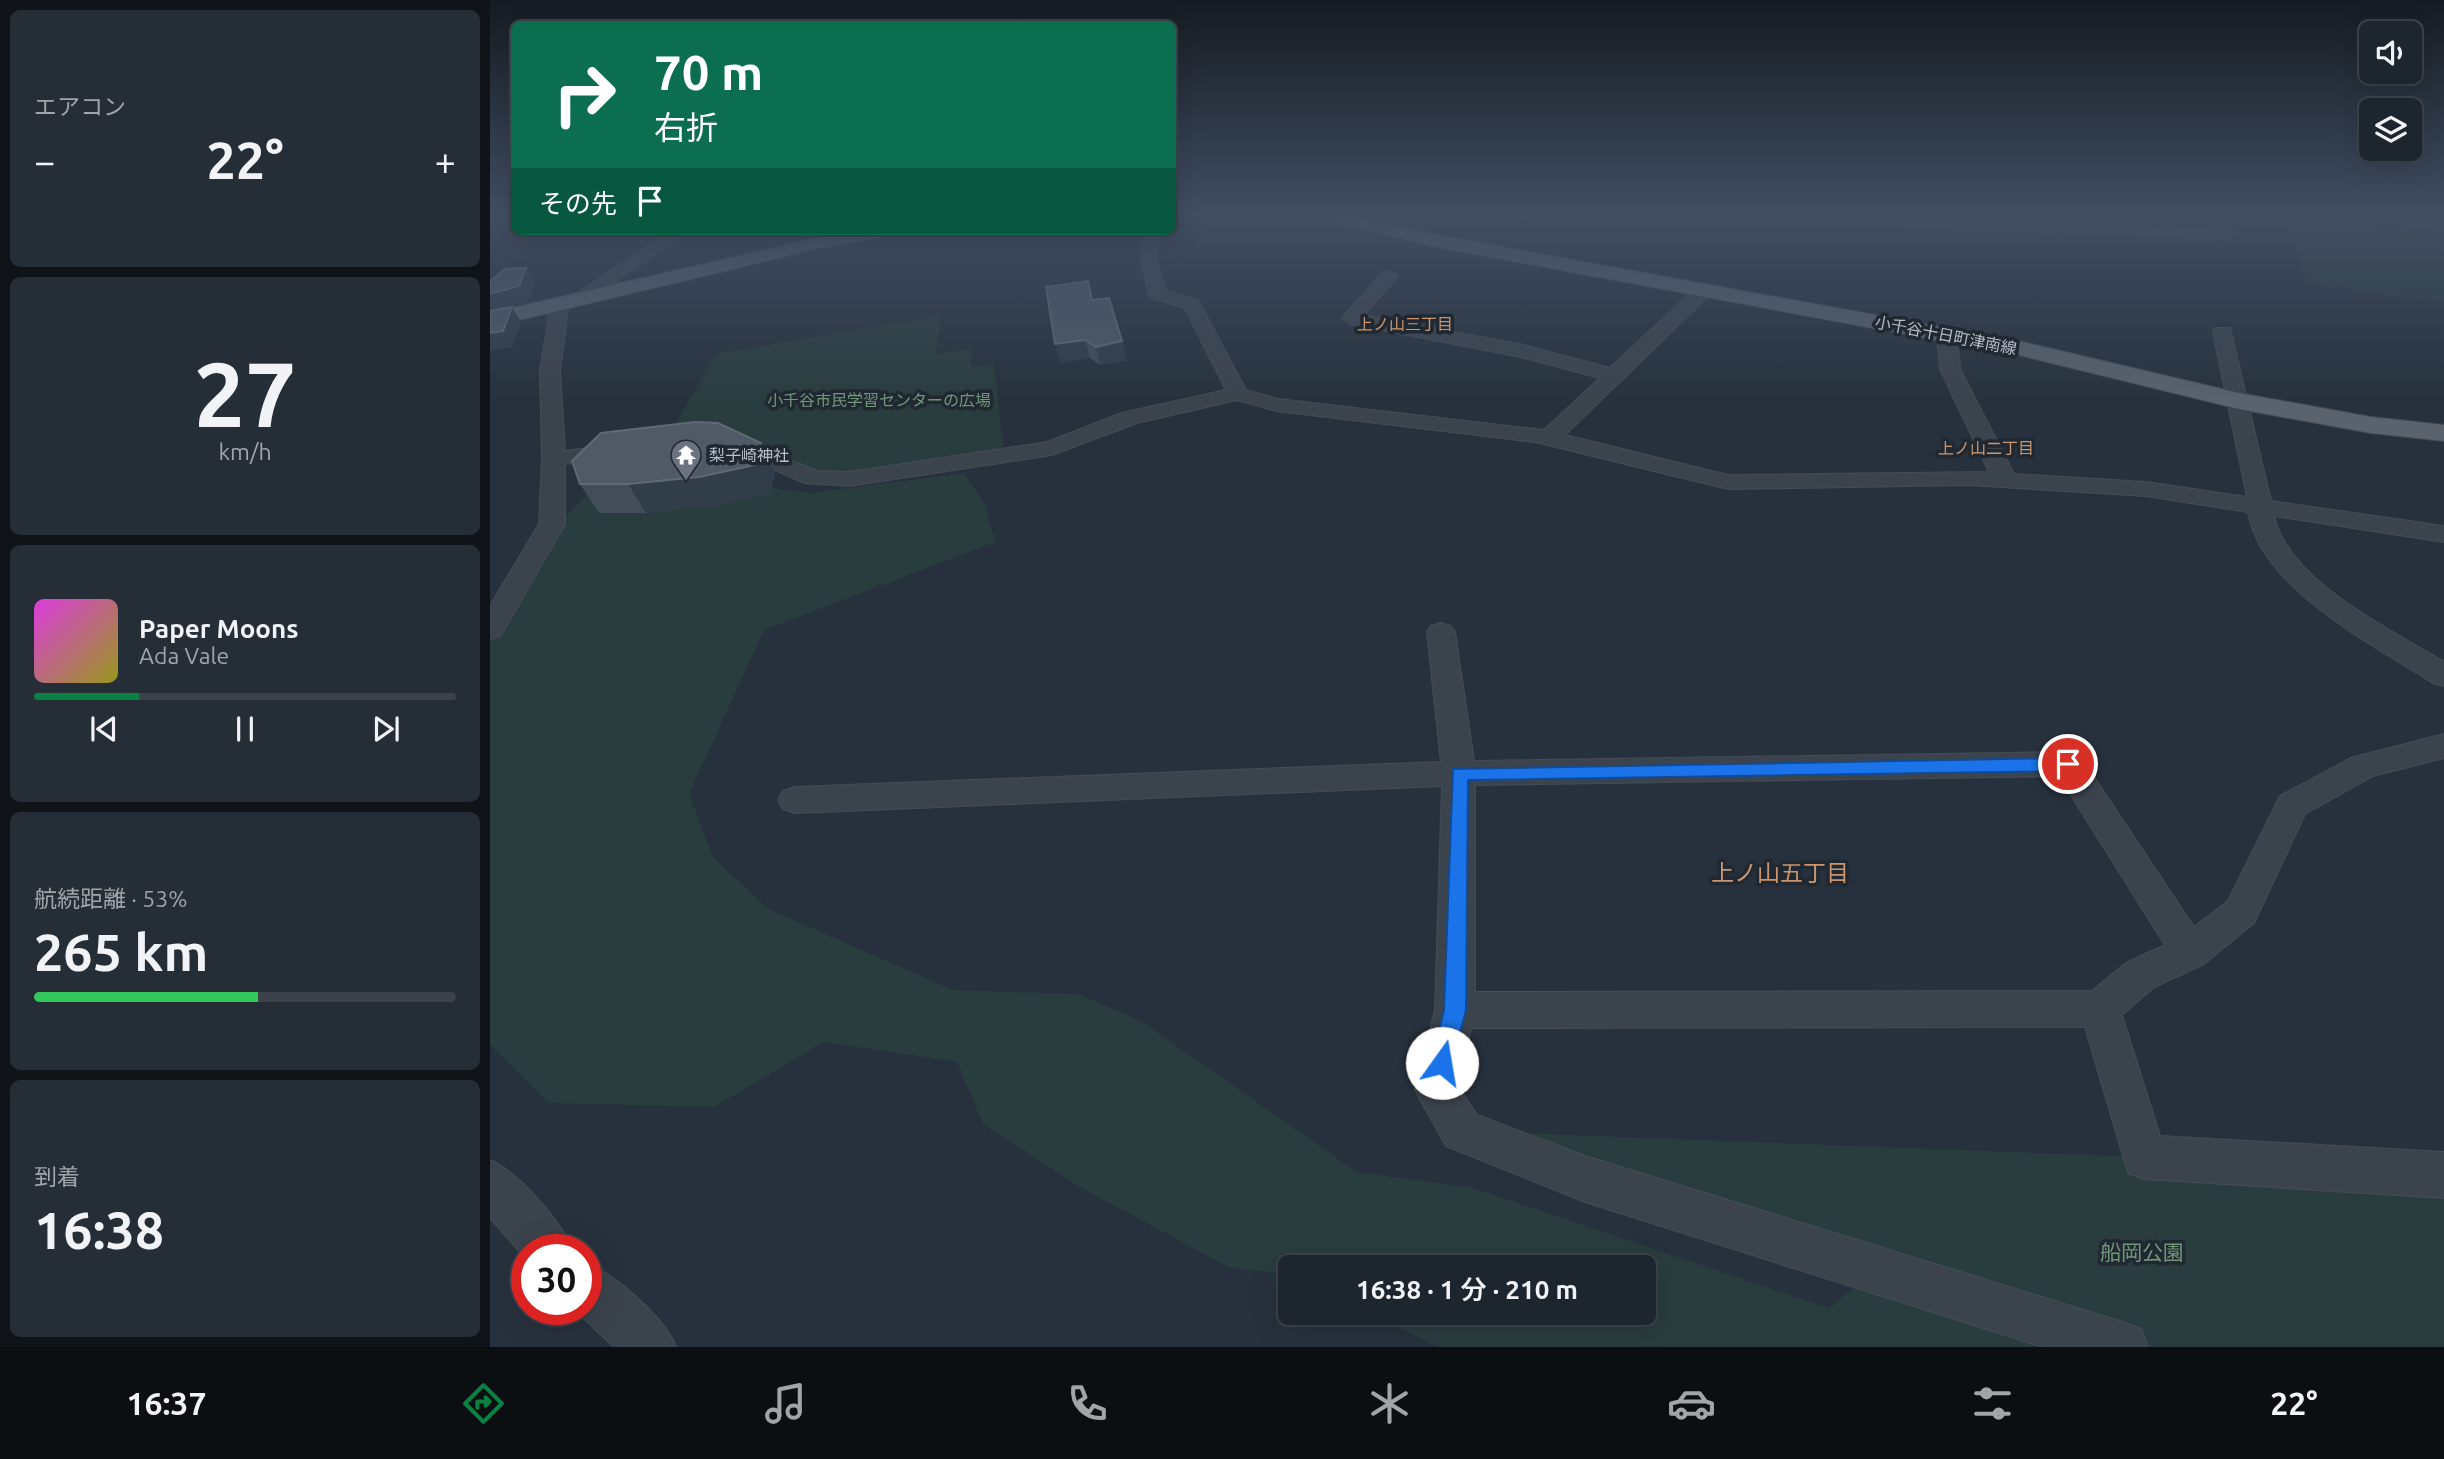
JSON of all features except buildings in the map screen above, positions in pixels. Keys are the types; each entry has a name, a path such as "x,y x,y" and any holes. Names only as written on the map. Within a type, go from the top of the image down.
{"main road":[{"path":"490,320 674,277"},
{"name":"小千谷十日町津南線","path":"1632,277 1947,334 2239,401 2371,425 2444,433"}],"street":[{"path":"490,630 552,524 554,459 550,370 568,302 608,277"},
{"path":"1153,277 1158,294 1192,304 1238,394"},
{"path":"1388,277 1350,317 1523,351 1613,375"},
{"path":"1549,438 1704,290"},
{"path":"2223,332 2239,401 2240,424 2256,478 2258,505 2269,541 2286,563 2335,607 2444,676"},
{"path":"1947,334 1950,369 2004,480"},
{"path":"710,441 737,443 813,478 849,479 1052,448 1129,418 1238,394 1290,407 1549,438 1728,482 2004,480 2146,489 2444,534"},
{"path":"554,459 641,448"},
{"path":"1441,632 1459,773 1455,1010 1436,1090 1462,1131 1585,1179 2123,1347"},
{"path":"1455,1010 2100,1009 2140,975 2190,952 2241,912 2292,805 2363,766 2444,746"},
{"path":"795,800 1459,773 2068,764 2190,952"},
{"path":"2100,1009 2144,1157 2444,1175"},
{"path":"490,1183 535,1234"},
{"path":"602,1302 651,1347"}],"green space":[{"path":"2305,277 2444,277 2444,303 2307,283"},
{"name":"小千谷市民学習センターの広場","path":"941,315 936,354 972,349 971,367 994,364 1004,455 835,479 663,446 716,354"},
{"name":"船岡公園","path":"614,466 810,493 964,473 986,506 995,542 764,630 689,794 713,857 768,909 953,990 1078,994 1141,1021 1357,1172 1469,1187 1829,1308 1878,1267 1462,1131 2144,1157 2444,1175 2444,1347 1437,1347 1394,1325 1656,1325 1656,1255 1278,1255 1278,1273 1230,1268 1080,1187 983,1124 957,1062 824,1042 714,1107 549,1103 490,1044 490,629 556,527"}],"place":[{"name":"梨子崎神社","path":"686,482"}],"district":[{"name":"上ノ山三丁目","path":"1405,324"},
{"name":"上ノ山二丁目","path":"1986,448"},
{"name":"上ノ山五丁目","path":"1780,872"}],"route":[{"path":"1442,1063 1455,1010 1459,773 2068,764"}]}
